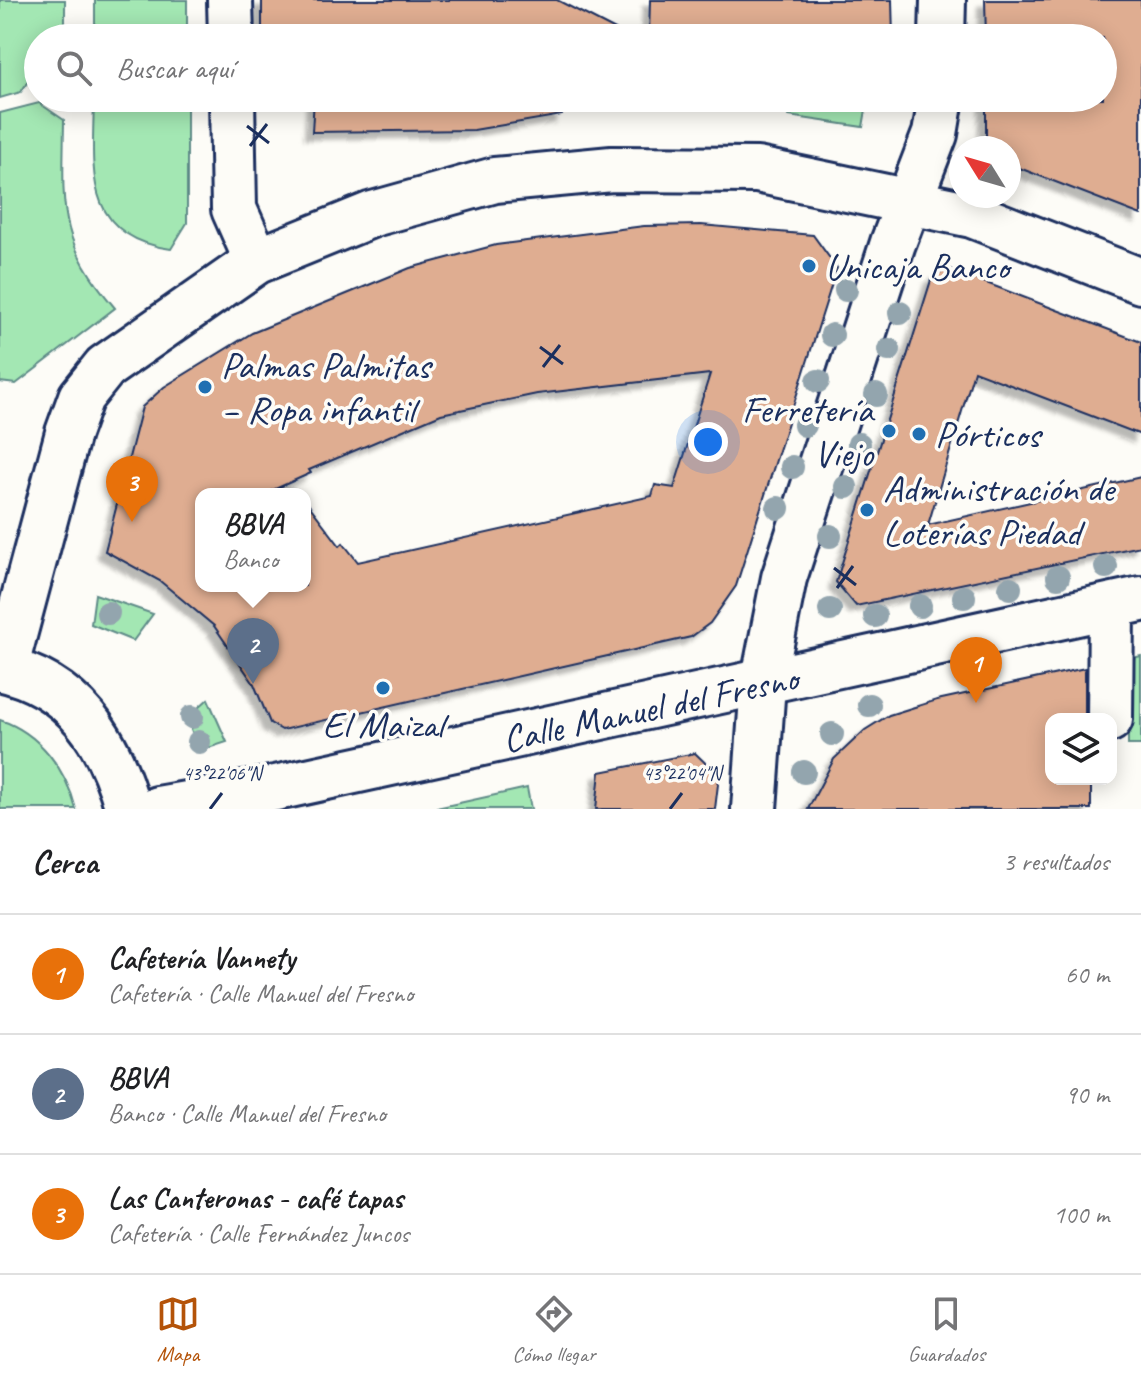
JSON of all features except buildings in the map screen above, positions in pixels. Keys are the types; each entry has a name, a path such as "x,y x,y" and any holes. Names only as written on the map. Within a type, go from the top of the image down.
{"street":[{"path":"230,0 231,24"},
{"path":"942,24 943,0"},
{"path":"232,112 234,209 257,261"},
{"path":"754,809 763,684 784,578 910,199 935,134 939,112"},
{"path":"128,809 118,772 103,739 79,711 45,686 2,668 68,433 81,397 105,367 257,261 373,214 495,180 612,169 757,170 910,199 972,215 1141,281"},
{"path":"1111,713 1126,603"},
{"name":"Calle Manuel del Fresno","path":"158,809 262,791 1126,603"}],"green space":[{"path":"0,0 65,0 64,24 24,24 24,87 21,92 0,98"},
{"path":"95,0 187,0 187,24 95,24"},
{"path":"24,107 24,112 52,112 64,120 63,177 67,220 82,261 115,308 16,384 0,382 0,113"},
{"path":"94,112 187,112 187,223 171,249 142,242 121,230 107,214 98,195 93,149"},
{"path":"788,112 866,112 863,127 788,116"},
{"path":"95,594 153,614 133,641 91,624"},
{"path":"1141,656 1141,745 1128,745 1128,659"},
{"path":"208,699 227,742 199,751 187,718"},
{"path":"0,720 27,734 49,755 66,780 76,809 0,809"},
{"path":"527,788 531,809 432,809"}],"place":[{"name":"Unicaja Banco","path":"809,266"},
{"name":"Palmas Palmitas – Ropa infantil","path":"205,387"},
{"name":"Ferretería Viejo","path":"889,431"},
{"name":"Pórticos","path":"919,434"},
{"name":"Administración de Loterías Piedad","path":"867,510"},
{"name":"Las Canteronas - café tapas","path":"132,522"},
{"name":"BBVA","path":"253,684"},
{"name":"El Maizal","path":"383,688"},
{"name":"Cafetería Vannety","path":"976,703"}]}
